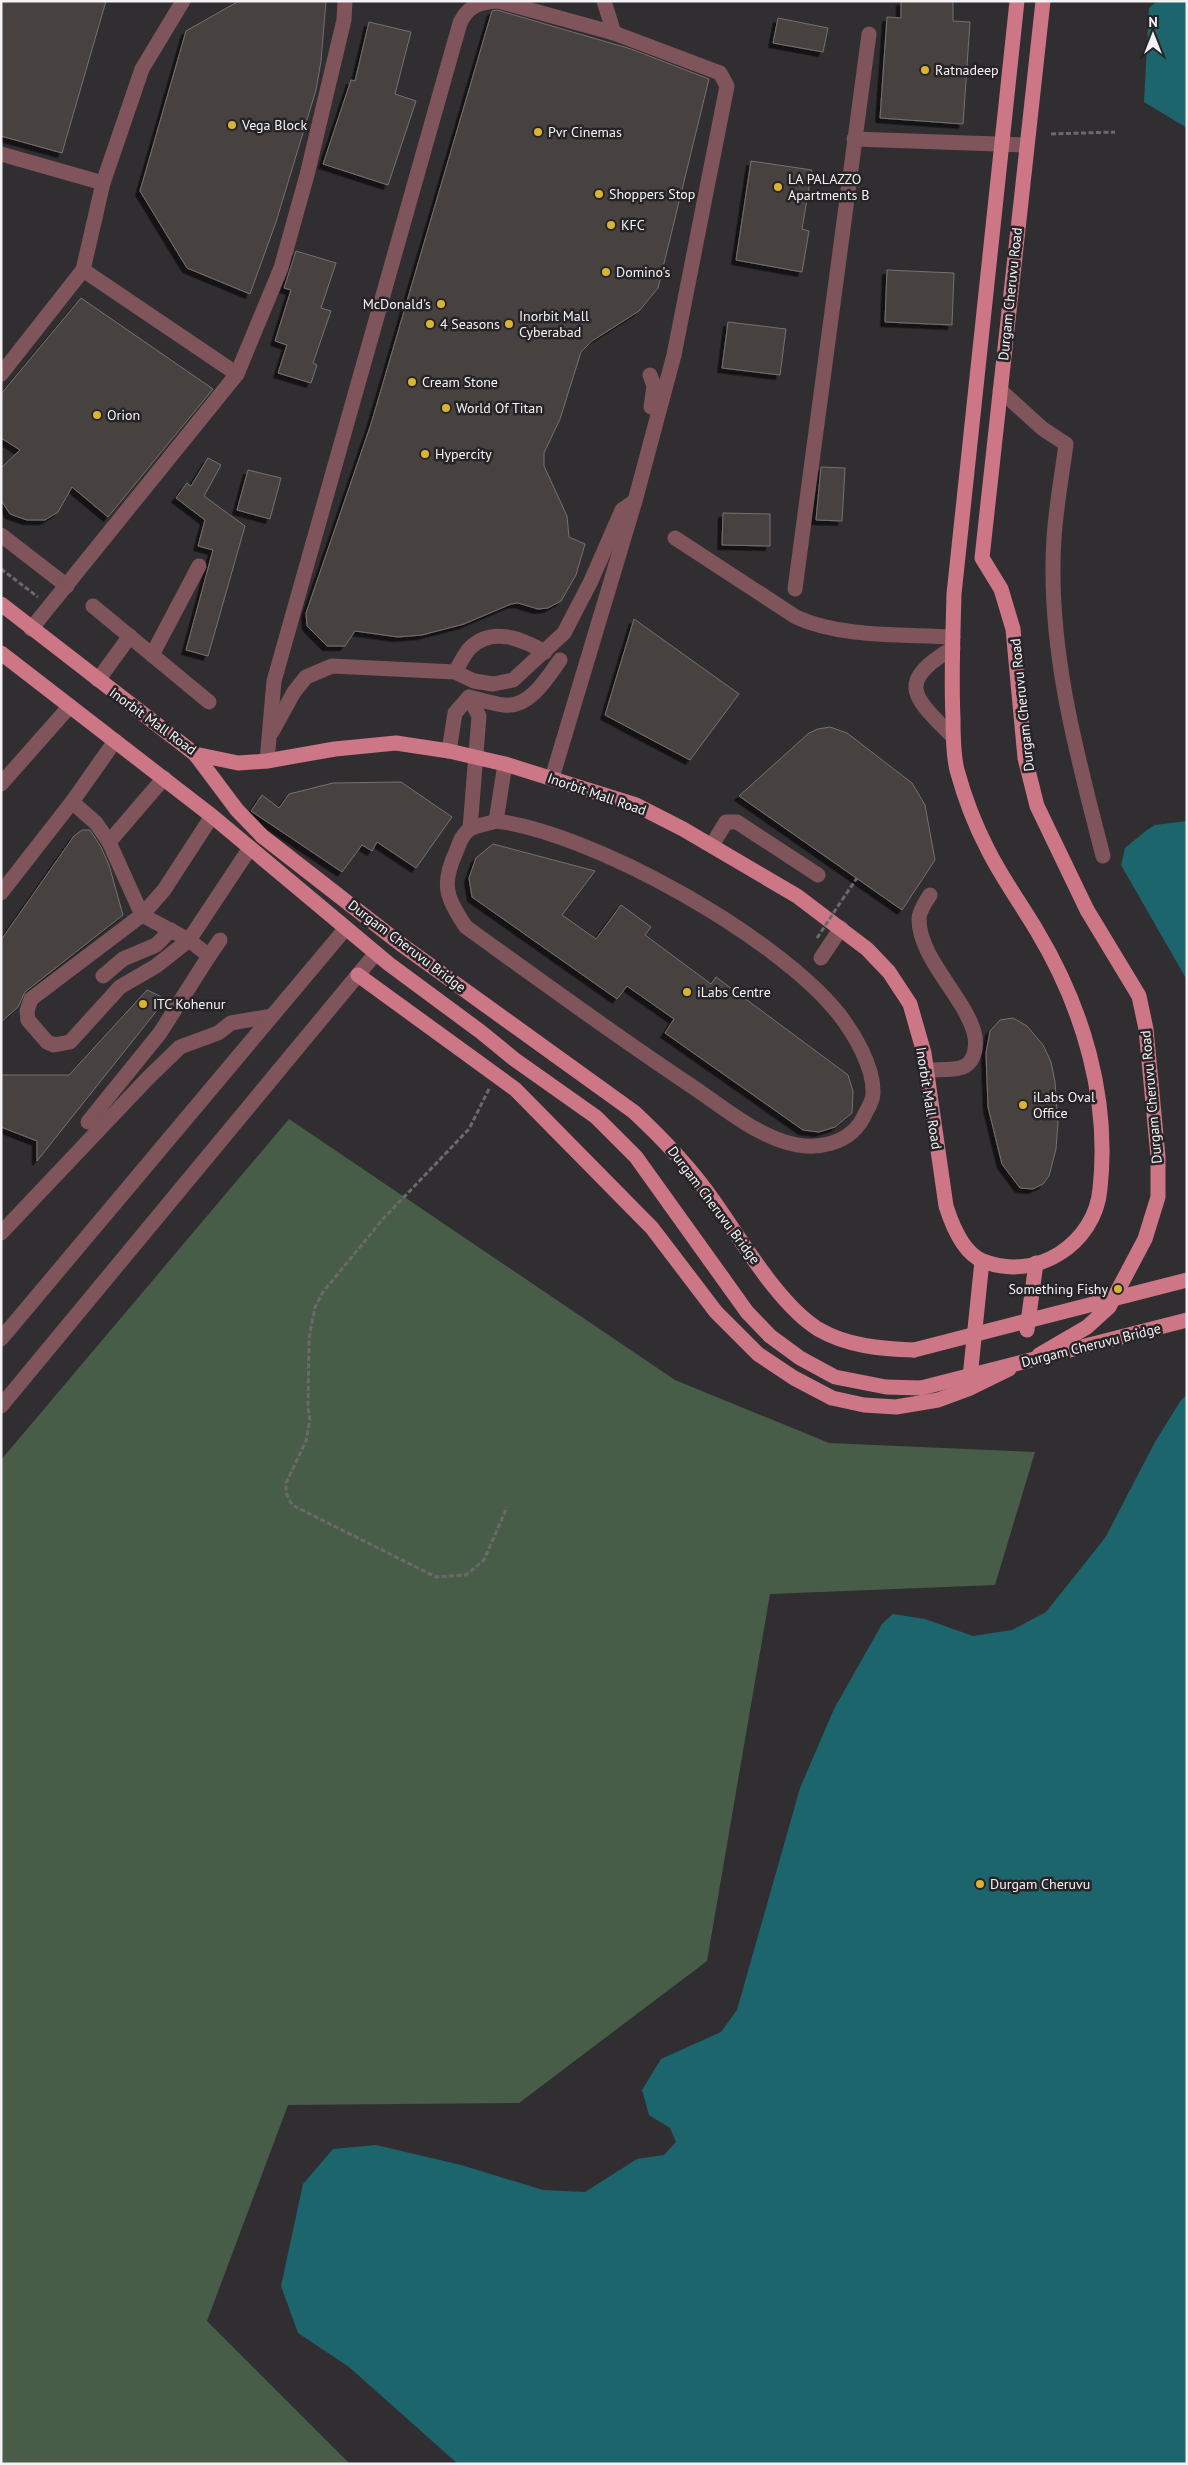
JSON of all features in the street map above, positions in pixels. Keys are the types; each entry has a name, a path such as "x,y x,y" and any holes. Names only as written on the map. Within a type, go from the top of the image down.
{"main road":[{"name":"Durgam Cheruvu Road","path":"982,1261 1005,1266 1036,1263 1060,1255 1081,1238 1093,1218 1100,1191 1100,1118 1094,1073 1082,1025 1063,980 1038,933 988,850 956,767 953,736 954,594 1017,1"},
{"name":"Durgam Cheruvu Road","path":"968,1389 1046,1352 1087,1327 1109,1307 1144,1239 1158,1197 1158,1157 1146,1028 1139,996 1087,910 1037,806 1025,758 1013,629 1001,589 982,558 1043,1"},
{"name":"Inorbit Mall Road","path":"1,604 195,754 238,763 267,761 335,749 396,743 449,751 505,764 636,805 712,845 797,896 867,949 889,972 910,1004 924,1053 946,1206 952,1227 966,1247 982,1261"},
{"path":"3,656 164,778 250,848"},
{"name":"Durgam Cheruvu Bridge","path":"195,754 237,810 262,836 402,945 634,1112 666,1142 684,1163 788,1303 818,1328 852,1343 884,1349 914,1350 1187,1280"},
{"name":"Durgam Cheruvu Bridge","path":"250,848 376,953 481,1032 514,1060 596,1117 636,1157 747,1312 770,1336 800,1358 835,1377 886,1387 921,1388 1187,1320"},
{"path":"358,975 515,1089 652,1228 716,1312 758,1354 794,1378 832,1398 864,1405 896,1407 938,1400 968,1389 982,1261"},
{"path":"1027,1330 1036,1263"}],"street":[{"path":"1,374 83,270 102,183 142,70 183,1"},
{"path":"31,629 68,586 237,374 281,268 307,175 344,20 345,1"},
{"path":"267,761 274,681 460,22 465,13 478,3 497,1 614,33 720,73 727,86 674,355 635,501 552,778"},
{"path":"604,1 614,33"},
{"path":"795,589 869,34"},
{"path":"854,139 1026,145"},
{"path":"1,154 102,183"},
{"path":"83,270 237,374"},
{"path":"270,736 306,677 332,666 455,672 474,681 493,684 513,680 545,652 564,633 592,581 620,513 653,403 654,386 650,375"},
{"path":"1000,390 1044,429 1066,444 1054,538 1057,647 1075,748 1103,856"},
{"path":"620,513 635,501"},
{"path":"1,534 68,586"},
{"path":"675,538 796,617 814,626 953,643"},
{"path":"152,654 199,566"},
{"path":"93,606 209,702"},
{"path":"98,680 130,636"},
{"path":"455,672 470,648 495,637 511,636 524,640 545,652"},
{"path":"953,643 922,669 917,678 916,689 919,700 953,736"},
{"path":"470,697 506,706 522,702 541,686 560,660"},
{"path":"449,751 455,714 470,697"},
{"path":"470,697 478,716 470,829"},
{"path":"1,784 70,706"},
{"path":"1,893 72,802 115,741"},
{"path":"496,821 505,764"},
{"path":"109,842 164,778"},
{"path":"72,802 96,823 109,842 142,915 190,940 209,956"},
{"path":"212,816 164,890 142,915 31,999 27,1011 28,1020 47,1042 65,1045 70,1042 120,987 156,966 190,940 250,848"},
{"path":"496,821 522,824 555,835 629,867 681,894 762,946 808,982 838,1013 865,1055 874,1094 863,1120 844,1140 825,1146 802,1146 782,1141 752,1126 677,1076 466,927 451,905 446,888 448,870 463,835 470,829 496,821"},
{"path":"712,845 726,822 737,822 818,875"},
{"path":"927,1070 964,1067 973,1060 976,1045 974,1032 966,1014 922,936 919,917 930,894"},
{"path":"1,1339 346,928"},
{"path":"821,958 841,928"},
{"path":"103,976 123,958 156,945 171,930"},
{"path":"1,1233 141,1085 171,1040 209,956 220,940"},
{"path":"1,1406 376,953"},
{"path":"88,1122 171,1040 218,1033 231,1023 272,1016"}],"path":[{"path":"1051,134 1116,132"},
{"path":"1,569 50,606"},
{"path":"817,938 857,878"},
{"path":"496,1075 469,1130 383,1219 323,1292 315,1307 309,1338 308,1408 310,1420 306,1441 286,1483 286,1493 292,1505 436,1577 466,1575 478,1566 484,1560 507,1507"}],"green space":[{"path":"289,1119 675,1380 829,1443 1035,1452 995,1585 770,1594 707,1961 519,2103 288,2105 207,2321 350,2464 1,2464 1,1460"}],"water":[{"path":"1157,1 1187,1 1187,128 1144,102 1149,8"},
{"path":"1187,821 1187,980 1121,865 1125,848 1147,830 1155,825"},
{"name":"Durgam Cheruvu","path":"1187,1395 1187,2464 458,2464 349,2367 298,2333 281,2286 303,2184 333,2149 376,2145 461,2165 543,2190 585,2192 637,2159 664,2155 676,2142 670,2128 649,2115 642,2090 661,2059 721,2032 737,2010 800,1788 834,1709 882,1624 893,1614 925,1619 973,1636 1012,1630 1046,1612 1105,1538 1155,1442 1181,1400"}],"building":[{"path":"1,1 106,1 62,153 1,136"},
{"name":"Vega Block","path":"239,1 326,1 321,61 316,90 276,222 250,294 187,268 140,191 186,31"},
{"name":"Ratnadeep","path":"901,1 953,1 953,21 970,22 963,124 880,118 887,17 901,18"},
{"name":"Inorbit Mall Cyberabad","path":"497,10 631,49 709,79 658,288 639,311 592,341 581,352 560,419 544,453 544,466 567,516 569,537 585,544 576,575 561,601 548,608 538,609 518,603 511,604 464,624 422,635 398,637 355,631 345,646 327,646 307,626 306,613 371,424 492,11"},
{"path":"778,18 828,28 823,52 773,43"},
{"path":"369,22 411,32 395,94 416,101 388,185 323,164 351,80 355,81"},
{"path":"751,161 812,170 802,229 809,231 802,272 736,260"},
{"path":"296,251 336,263 321,308 331,311 313,363 317,365 311,383 278,373 287,345 275,341 291,290 284,288"},
{"path":"887,270 954,273 952,325 885,322"},
{"name":"Orion","path":"81,298 213,389 108,517 72,487 58,512 45,520 27,520 10,514 1,500 1,468 20,450 1,438 1,394"},
{"path":"728,322 786,329 780,375 722,368"},
{"path":"208,458 221,465 204,496 245,526 208,656 186,650 213,550 198,546 205,520 176,498 187,483 191,486"},
{"path":"821,467 845,468 842,521 816,520"},
{"path":"248,470 281,478 270,519 237,510"},
{"path":"723,513 770,514 770,546 722,545"},
{"path":"634,619 739,694 690,760 605,715"},
{"path":"830,727 847,733 912,783 925,805 935,860 902,910 739,796 809,733"},
{"path":"401,782 452,817 416,868 377,842 372,851 362,845 342,872 251,811 262,795 279,808 289,794 333,783"},
{"path":"82,830 90,830 101,847 109,865 123,915 25,992 18,1007 1,1022 1,940 74,836"},
{"name":"iLabs Centre","path":"493,844 595,871 562,915 596,939 621,905 651,927 645,935 711,984 716,977 848,1075 853,1091 852,1113 835,1127 819,1132 803,1130 665,1033 674,1019 627,986 617,999 472,897 469,878 476,858"},
{"path":"147,990 166,999 37,1161 37,1141 1,1127 1,1075 69,1075"},
{"name":"iLabs Oval Office","path":"1013,1018 1027,1026 1043,1045 1051,1062 1055,1082 1058,1123 1056,1149 1049,1176 1043,1184 1033,1189 1020,1188 1002,1164 988,1107 986,1053 990,1031 1000,1020"}],"place":[{"name":"Ratnadeep","path":"925,70"},
{"name":"Vega Block","path":"232,125"},
{"name":"Pvr Cinemas","path":"538,132"},
{"name":"LA PALAZZO Apartments B","path":"778,187"},
{"name":"Shoppers Stop","path":"599,194"},
{"name":"KFC","path":"611,225"},
{"name":"Domino's","path":"606,272"},
{"name":"McDonald's","path":"441,304"},
{"name":"4 Seasons","path":"430,324"},
{"name":"Inorbit Mall Cyberabad","path":"509,324"},
{"name":"Cream Stone","path":"412,382"},
{"name":"World Of Titan","path":"446,408"},
{"name":"Orion","path":"97,415"},
{"name":"Hypercity","path":"425,454"},
{"name":"iLabs Centre","path":"687,992"},
{"name":"ITC Kohenur","path":"143,1004"},
{"name":"iLabs Oval Office","path":"1023,1105"},
{"name":"Something Fishy","path":"1118,1289"},
{"name":"Durgam Cheruvu","path":"980,1884"}]}
